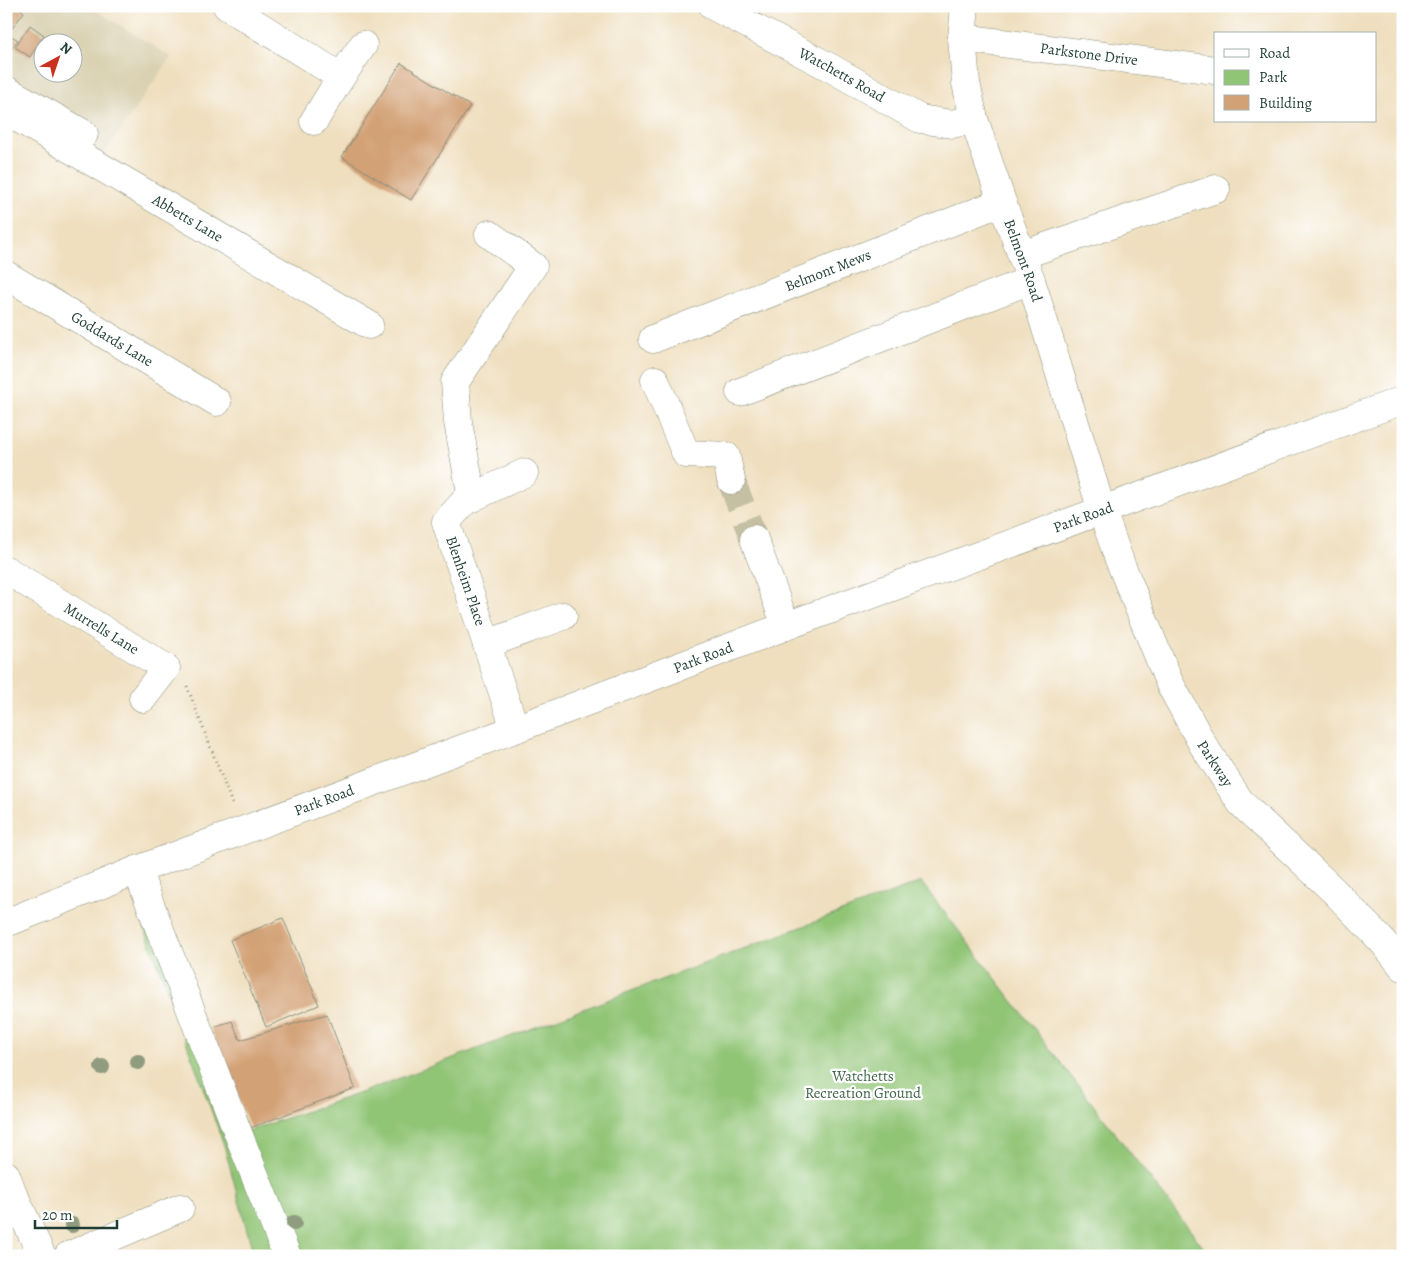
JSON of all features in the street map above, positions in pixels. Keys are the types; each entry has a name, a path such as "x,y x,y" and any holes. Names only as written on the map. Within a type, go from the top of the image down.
{"street":[{"path":"226,6 341,77"},
{"name":"Watchetts Road","path":"714,6 831,68 920,119 952,124 974,119"},
{"name":"Belmont Road","path":"965,6 962,38 966,83 974,119 1026,268 1102,511"},
{"name":"Parkstone Drive","path":"962,38 1214,70"},
{"path":"314,121 363,45"},
{"path":"6,90 84,134"},
{"name":"Abbetts Lane","path":"6,111 369,325"},
{"path":"740,392 1026,268 1216,189"},
{"name":"Belmont Mews","path":"653,339 1002,202"},
{"path":"472,498 458,422 455,382 533,266 489,234"},
{"name":"Goddards Lane","path":"6,275 217,402"},
{"path":"655,380 686,454 726,456 731,480"},
{"name":"Park Road","path":"6,923 141,881 515,730 786,626 1403,400"},
{"name":"Blenheim Place","path":"515,730 446,522 465,501 524,473"},
{"name":"Parkway","path":"1102,511 1120,562 1169,682 1203,745 1241,803 1334,891 1383,942 1403,967"},
{"path":"754,539 786,626"},
{"name":"Murrells Lane","path":"6,570 166,668"},
{"path":"487,644 563,616"},
{"path":"143,698 166,668"},
{"path":"141,881 286,1256"},
{"path":"6,1175 42,1256"},
{"path":"68,1256 180,1208"}],"path":[{"path":"166,668 184,679 233,806"}],"shaded area":[{"path":"6,6 89,6 171,57 102,157 6,100"}],"green space":[{"name":"Watchetts Recreation Ground","path":"921,882 1210,1256 254,1256 224,1145 135,902 248,1131 363,1092"}],"building":[{"path":"6,6 16,6 24,12 8,34 18,40 6,56"},
{"path":"30,25 40,32 32,32 32,54 30,57 15,47"},
{"path":"401,63 470,106 411,200 342,157"},
{"path":"283,918 319,1005 266,1027 230,940"},
{"path":"327,1014 355,1088 250,1128 210,1028 232,1021 240,1040"}],"tunnel":[{"path":"731,480 754,539"}]}
